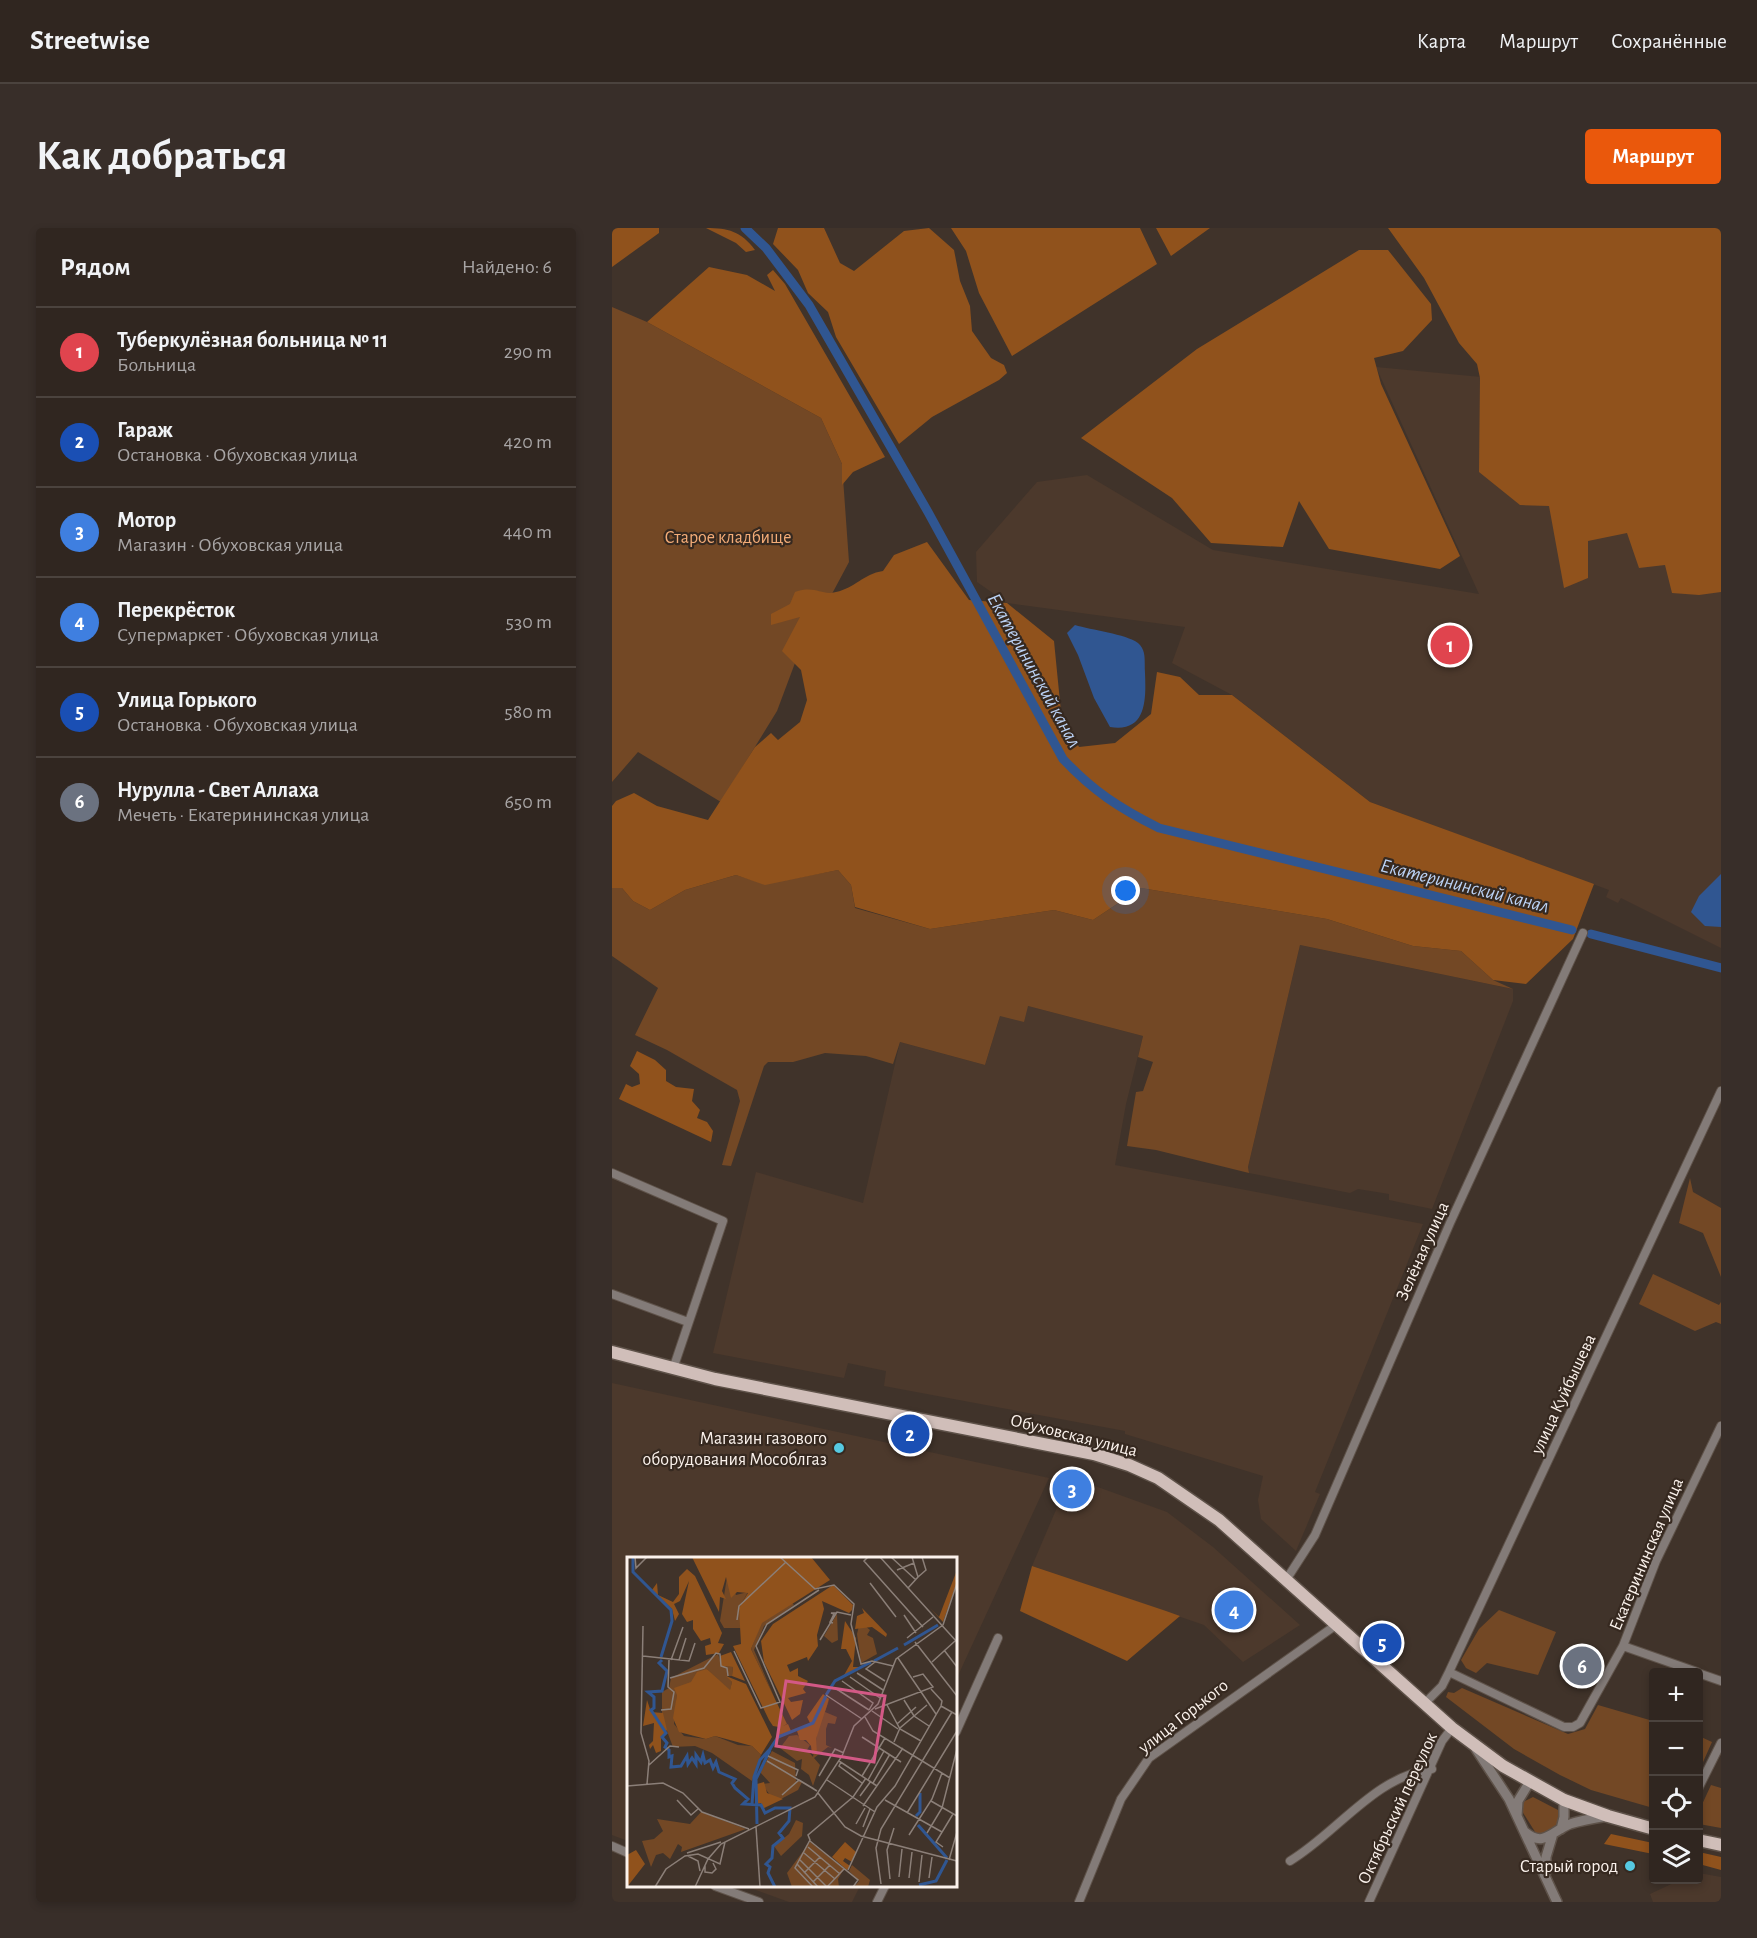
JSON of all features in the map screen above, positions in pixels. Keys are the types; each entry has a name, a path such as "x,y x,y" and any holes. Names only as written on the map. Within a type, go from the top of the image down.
{"main road":[{"name":"Обуховская улица","path":"612,1352 673,1369 1070,1449 1129,1465 1165,1482 1204,1508 1452,1728 1529,1783"},
{"path":"1529,1783 1564,1800 1649,1828"},
{"path":"1703,1841 1721,1845"}],"street":[{"name":"Зелёная улица","path":"1286,1580 1315,1535 1446,1232 1583,933"},
{"name":"улица Куйбышева","path":"1424,1704 1442,1686 1449,1672 1721,1091"},
{"path":"612,1173 723,1221 673,1369"},
{"path":"612,1294 688,1322"},
{"name":"Екатерининская улица","path":"1449,1672 1569,1728 1580,1723 1623,1646 1656,1561 1721,1426"},
{"name":"улица Горького","path":"1079,1902 1122,1799 1149,1758 1335,1624"},
{"path":"957,1730 998,1638"},
{"path":"1623,1646 1684,1668"},
{"path":"1703,1675 1721,1681"},
{"name":"Октябрьский переулок","path":"1370,1902 1432,1768 1442,1741 1452,1728"},
{"path":"1703,1780 1721,1743"},
{"path":"1472,1744 1498,1780 1557,1902"},
{"path":"1290,1861 1314,1847 1390,1783 1417,1770 1432,1768"},
{"path":"1517,1818 1518,1801 1529,1783"},
{"path":"1561,1828 1564,1817 1564,1800"},
{"path":"1547,1881 1546,1857 1552,1837 1561,1828 1576,1822 1608,1816"},
{"path":"1524,1832 1536,1839 1552,1837"},
{"path":"612,1846 627,1852"},
{"path":"718,1887 759,1902"},
{"path":"877,1902 884,1887"}],"shaded area":[{"path":"612,228 659,228 659,233 612,267"},
{"path":"706,228 734,232 745,239 755,250 746,252 736,243"},
{"path":"778,228 824,228 840,263 854,271 904,231 929,228 954,250 960,281 970,306 972,331 991,358 1004,365 1007,373 999,380 932,417 899,444 836,337 828,312 808,293 798,270 773,244"},
{"path":"951,228 1140,228 1157,264 1012,356 979,293 966,251"},
{"path":"1156,228 1210,228 1171,256"},
{"path":"1388,228 1721,228 1721,592 1699,595 1672,593 1665,565 1639,568 1627,533 1588,541 1588,578 1564,588 1549,506 1520,505 1479,472 1480,378 1477,364 1459,343 1424,278"},
{"path":"1359,250 1388,250 1431,304 1432,320 1403,351 1374,358 1381,384 1460,556 1440,569 1329,549 1299,501 1283,547 1211,543 1172,498 1081,438 1197,349"},
{"path":"709,267 747,275 775,291 767,275 773,270 785,284 885,457 853,472 842,485 842,464 821,418 647,322"},
{"path":"1376,367 1721,400 1721,948 1621,898 1618,903 1606,897 1609,890 1370,802 1232,695 1172,663 1185,627 1007,603 977,582 976,552 1037,482 1087,475 1213,550 1479,594"},
{"path":"927,542 969,600 1007,603 1054,641 1061,712 1079,747 1115,743 1151,714 1157,672 1180,677 1199,695 1232,695 1370,802 1594,884 1573,939 1526,984 1493,980 1461,951 1413,946 1327,919 1141,888 1093,920 1054,910 930,929 855,907 851,885 838,870 765,885 736,875 685,890 650,910 633,901 622,888 612,888 612,806 616,801 634,793 657,806 708,820 755,747 771,733 778,740 800,722 807,700 801,670 782,651 800,617 771,625 771,614 790,604 795,592 813,590 831,593 843,590 870,575 883,571 894,555"},
{"path":"1300,945 1513,989 1513,1001 1432,1209 1389,1200 1389,1194 1358,1189 1350,1193 1249,1173 1248,1167"},
{"path":"1028,1006 1143,1036 1126,1104 1115,1165 1423,1224 1315,1492 1320,1494 1296,1551 1261,1519 1258,1500 1263,1476 1125,1434 1125,1431 884,1386 886,1371 848,1363 844,1378 713,1353 756,1172 863,1203 900,1042 985,1065 1000,1016"},
{"path":"637,1051 655,1060 666,1070 666,1081 676,1087 694,1089 692,1101 700,1110 697,1118 707,1122 713,1131 711,1142 619,1099 626,1084 632,1087 640,1084 639,1074 630,1066"},
{"path":"612,1383 1049,1478 957,1678 957,1557 627,1557 627,1841 612,1835"},
{"path":"1070,1477 1167,1512 1213,1547 1300,1625 1243,1662 1204,1625 1032,1566"},
{"path":"1032,1566 1180,1616 1127,1661 1020,1611"},
{"path":"1611,1834 1649,1842 1649,1853 1604,1844"},
{"path":"1703,1853 1721,1857 1721,1870 1703,1865"},
{"path":"1703,1874 1721,1877 1721,1902 1653,1902 1650,1894 1671,1884 1703,1884"},
{"path":"748,1887 860,1887 852,1902 789,1902"}],"green space":[{"name":"Старое кладбище","path":"612,307 647,322 821,418 842,464 849,562 795,663 777,711 721,802 638,752 612,782"},
{"path":"838,870 851,885 855,908 930,929 1054,910 1093,920 1141,888 1327,919 1413,946 1461,951 1493,980 1513,989 1300,945 1248,1167 1249,1173 1156,1150 1127,1146 1136,1092 1143,1091 1153,1062 1138,1057 1143,1036 1028,1006 1024,1022 1000,1016 985,1065 900,1042 893,1064 866,1056 825,1053 793,1062 768,1062 764,1066 731,1166 722,1165 740,1101 737,1090 667,1050 635,1035 658,988 612,956 612,888 622,888 633,901 650,910 685,890 736,875 765,884"},
{"path":"1690,1178 1693,1192 1721,1208 1721,1277 1703,1233 1679,1223"},
{"path":"1653,1274 1719,1305 1721,1302 1721,1324 1716,1322 1695,1331 1639,1304"},
{"path":"1499,1610 1556,1632 1538,1675 1487,1663 1476,1673 1466,1668 1461,1660 1479,1629"},
{"path":"1462,1688 1568,1734 1585,1729 1598,1705 1649,1720 1649,1807 1591,1790 1514,1749 1446,1697 1448,1692 1454,1693"},
{"path":"1703,1738 1712,1742 1703,1762"},
{"path":"1711,1785 1721,1788 1721,1828 1703,1825 1703,1802"},
{"path":"1533,1797 1558,1810 1559,1822 1548,1833 1537,1835 1522,1811 1523,1802"}],"water":[{"path":"1075,625 1125,637 1138,643 1143,649 1145,656 1144,703 1138,719 1131,725 1110,727 1094,698 1067,633"},
{"path":"1721,874 1721,927 1705,926 1691,912 1699,896"}],"waterway":[{"name":"Екатерининский канал","path":"745,228 766,248 809,305 928,512 1063,759 1096,790 1119,806 1159,828 1572,930"},
{"name":"Екатерининский канал","path":"1591,934 1721,968"}],"place":[{"name":"Туберкулёзная больница № 11","path":"1450,645"},
{"name":"Гараж","path":"910,1434"},
{"name":"Магазин газового оборудования Мособлгаз","path":"839,1448"},
{"name":"Мотор","path":"1072,1489"},
{"name":"Перекрёсток","path":"1234,1610"},
{"name":"Улица Горького","path":"1382,1643"},
{"name":"Нурулла - Свет Аллаха","path":"1582,1666"},
{"name":"Старый город","path":"1630,1866"}]}
